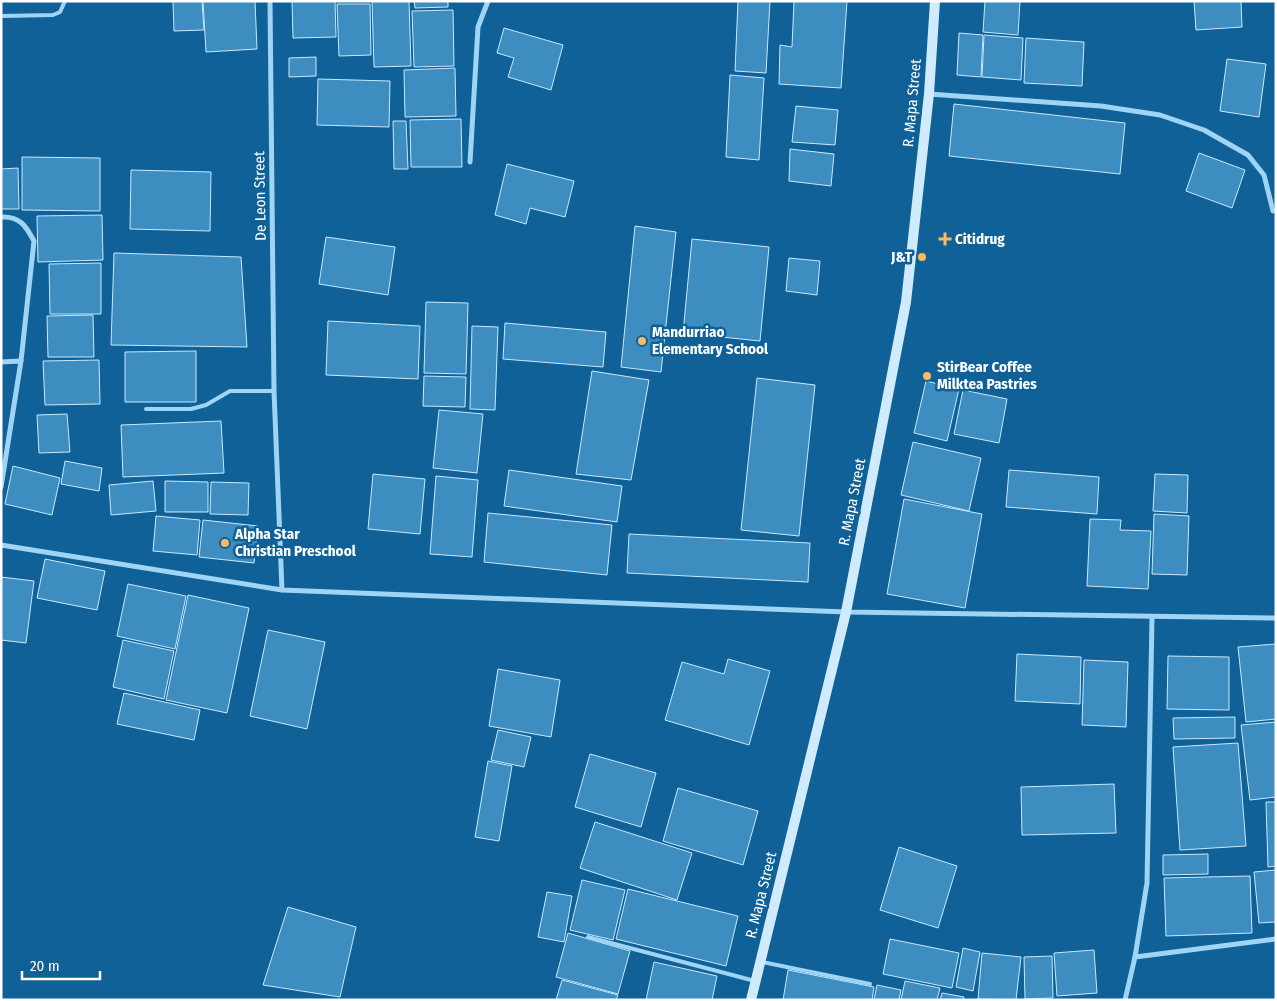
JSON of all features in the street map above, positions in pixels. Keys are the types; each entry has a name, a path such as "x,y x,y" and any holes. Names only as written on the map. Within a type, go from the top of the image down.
{"main road":[{"name":"R. Mapa Street","path":"751,1000 846,612 906,302 929,94 935,1"}],"street":[{"name":"De Leon Street","path":"270,1 274,390 282,590"},
{"path":"470,162 478,27 488,1"},
{"path":"929,94 1101,106 1160,115 1204,130 1248,155 1264,175 1273,210"},
{"path":"1,217 10,216 26,224 34,241 22,360 1,486"},
{"path":"1,362 22,360"},
{"path":"1,545 282,590 846,612 1152,618 1276,618"},
{"path":"1125,1000 1136,956 1147,883 1152,618"},
{"path":"1136,956 1276,939"}],"lane":[{"path":"1,16 53,15 60,12 65,1"},
{"path":"146,409 191,410 206,405 230,391 274,390"},
{"path":"588,937 755,981"},
{"path":"760,962 870,984"}],"building":[{"path":"173,1 202,1 204,30 174,31"},
{"path":"203,1 255,1 257,49 206,52"},
{"path":"292,1 335,1 336,37 293,38"},
{"path":"372,1 409,1 411,66 374,67"},
{"path":"414,1 448,1 448,7 415,8"},
{"path":"738,1 770,1 766,73 735,71"},
{"path":"794,1 847,1 841,88 779,84 780,45 792,47"},
{"path":"985,1 1020,1 1018,35 983,32"},
{"path":"1194,1 1241,1 1242,27 1196,30"},
{"path":"337,4 370,4 371,55 339,56"},
{"path":"453,10 454,66 414,67 412,11"},
{"path":"504,28 563,45 551,90 508,77 514,58 497,53"},
{"path":"959,33 983,35 981,77 957,75"},
{"path":"984,35 1023,38 1021,80 982,77"},
{"path":"1026,38 1084,42 1082,86 1024,83"},
{"path":"316,57 316,76 289,77 289,58"},
{"path":"1227,59 1266,64 1259,117 1220,111"},
{"path":"455,68 456,116 405,117 404,70"},
{"path":"730,75 764,78 759,160 726,157"},
{"path":"318,79 390,81 389,127 317,125"},
{"path":"954,104 1125,123 1120,174 949,156"},
{"path":"796,106 838,110 835,145 792,142"},
{"path":"461,119 462,167 411,167 410,120"},
{"path":"393,121 406,121 408,169 394,169"},
{"path":"790,149 834,154 831,186 789,181"},
{"path":"1199,153 1245,170 1232,208 1186,191"},
{"path":"22,157 100,158 100,211 22,210"},
{"path":"507,164 574,181 565,217 530,208 526,224 495,215"},
{"path":"18,168 19,209 1,209 1,169"},
{"path":"131,170 211,172 210,231 130,229"},
{"path":"102,215 103,260 38,262 37,216"},
{"path":"635,226 676,232 661,372 621,367"},
{"path":"326,237 395,247 388,295 319,284"},
{"path":"692,239 769,247 760,341 683,333"},
{"path":"114,253 241,257 247,347 111,345"},
{"path":"789,258 820,261 817,295 786,291"},
{"path":"101,263 101,314 50,314 49,264"},
{"path":"426,302 468,303 466,374 424,373"},
{"path":"93,315 94,357 48,357 47,316"},
{"path":"328,321 420,326 418,379 326,375"},
{"path":"505,323 606,332 603,367 503,359"},
{"path":"472,326 498,327 495,410 470,409"},
{"path":"196,351 196,402 125,402 125,352"},
{"path":"99,360 100,404 45,405 43,361"},
{"path":"592,371 649,380 631,480 576,474"},
{"path":"424,376 466,377 465,407 423,406"},
{"path":"757,378 815,385 799,536 741,530"},
{"path":"926,381 959,389 947,441 914,433"},
{"path":"963,390 1007,399 999,443 954,434"},
{"path":"439,410 483,414 477,473 433,468"},
{"path":"67,414 70,452 39,453 37,415"},
{"path":"221,421 224,473 123,477 121,425"},
{"path":"913,442 981,458 969,511 901,495"},
{"path":"65,461 102,468 99,491 61,484"},
{"path":"13,466 60,478 52,515 5,504"},
{"path":"509,470 622,486 617,522 504,506"},
{"path":"1009,470 1099,477 1097,514 1006,507"},
{"path":"373,474 425,479 420,534 368,529"},
{"path":"1155,474 1188,475 1187,513 1153,511"},
{"path":"436,476 478,480 472,557 430,554"},
{"path":"153,481 156,511 111,515 109,485"},
{"path":"165,481 208,482 208,512 165,512"},
{"path":"211,482 249,483 248,515 210,514"},
{"path":"904,499 982,514 965,608 887,594"},
{"path":"488,513 612,525 607,575 484,562"},
{"path":"1154,514 1189,516 1187,575 1152,574"},
{"path":"156,516 200,520 197,555 153,551"},
{"path":"1090,519 1121,520 1120,530 1151,531 1148,589 1087,586"},
{"path":"203,520 258,526 254,563 199,557"},
{"path":"629,534 810,543 808,582 627,573"},
{"path":"45,559 105,571 97,610 37,598"},
{"path":"1,577 34,581 26,643 1,640"},
{"path":"128,584 186,596 175,649 117,636"},
{"path":"188,595 249,608 227,713 166,700"},
{"path":"268,630 325,642 307,729 250,716"},
{"path":"123,640 174,651 164,699 113,687"},
{"path":"1276,644 1276,719 1246,722 1238,647"},
{"path":"1017,654 1081,657 1080,704 1015,701"},
{"path":"1168,656 1229,657 1229,710 1167,709"},
{"path":"728,659 770,671 749,745 665,720 682,662 724,674"},
{"path":"1084,660 1128,662 1126,727 1082,725"},
{"path":"498,669 560,680 551,737 489,726"},
{"path":"124,693 200,710 194,740 117,724"},
{"path":"1235,717 1235,738 1174,739 1173,718"},
{"path":"1276,722 1276,797 1250,800 1241,725"},
{"path":"498,730 531,737 524,767 491,760"},
{"path":"1238,743 1246,846 1180,850 1173,747"},
{"path":"590,754 656,773 641,827 575,807"},
{"path":"488,761 512,766 499,841 475,837"},
{"path":"1114,784 1116,833 1022,835 1021,787"},
{"path":"678,788 758,811 743,865 663,841"},
{"path":"1266,802 1276,802 1276,866 1268,867"},
{"path":"595,822 692,853 677,900 580,868"},
{"path":"899,847 957,866 938,928 880,910"},
{"path":"1208,854 1208,874 1163,875 1163,855"},
{"path":"1276,870 1276,922 1259,923 1254,872"},
{"path":"1250,876 1252,933 1166,936 1164,878"},
{"path":"582,880 625,890 613,940 570,930"},
{"path":"628,889 738,916 726,966 616,939"},
{"path":"547,892 572,896 564,942 538,937"},
{"path":"288,907 356,927 340,997 263,985"},
{"path":"568,933 630,951 618,994 556,977"},
{"path":"890,939 959,953 952,988 883,974"},
{"path":"963,948 980,952 973,991 956,987"},
{"path":"1094,950 1097,993 1057,996 1054,953"},
{"path":"982,953 1021,957 1016,1000 978,999"},
{"path":"1052,956 1053,998 1025,999 1024,957"},
{"path":"654,962 717,976 712,1000 646,1000"},
{"path":"788,970 874,987 872,1000 783,1000"},
{"path":"562,980 618,995 616,1000 556,1000"},
{"path":"905,981 940,988 937,1000 901,1000"},
{"path":"877,985 901,990 899,1000 874,1000"},
{"path":"942,993 964,997 963,1000 940,1000"}],"place":[{"name":"Citidrug","path":"945,239"},
{"name":"J&T","path":"922,257"},
{"name":"Mandurriao Elementary School","path":"642,341"},
{"name":"StirBear Coffee Milktea Pastries","path":"927,376"},
{"name":"Alpha Star Christian Preschool","path":"225,543"}]}
